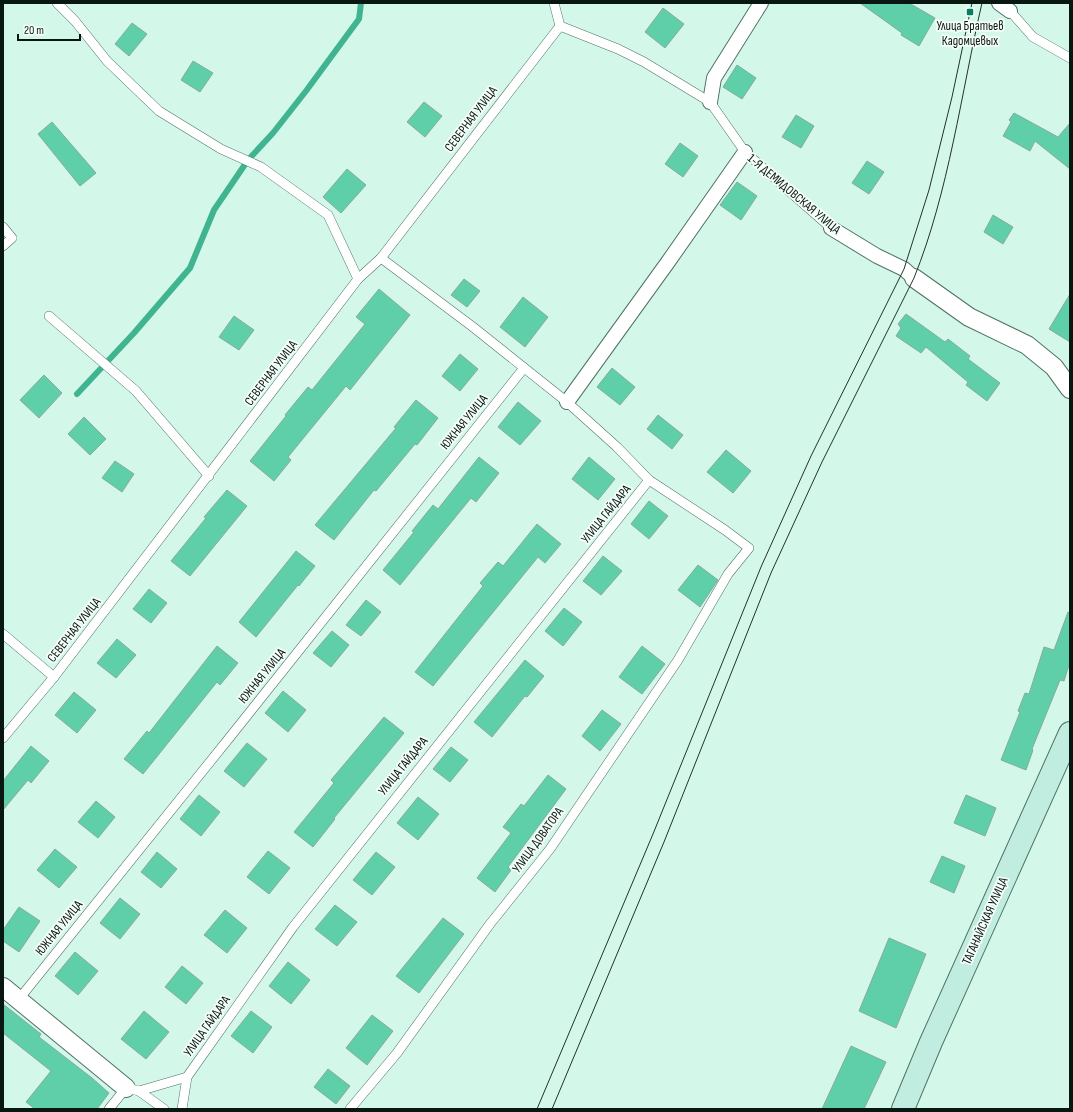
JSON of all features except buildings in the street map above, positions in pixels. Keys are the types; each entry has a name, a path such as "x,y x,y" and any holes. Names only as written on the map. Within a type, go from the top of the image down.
{"main road":[{"name":"ТАГАНАЙСКАЯ УЛИЦА","path":"903,1109 934,1034 1070,733"}],"street":[{"path":"710,102 714,78 760,3"},
{"path":"567,402 745,152"},
{"name":"1-Я ДЕМИДОВСКАЯ УЛИЦА","path":"831,228 877,256 904,269 914,278 969,317 1027,345 1054,368 1070,389"},
{"path":"3,986 132,1090"}],"lane":[{"path":"57,3 75,21 107,61 159,111 221,148 261,167 328,215 358,279"},
{"path":"554,3 560,26"},
{"path":"1005,7 1033,37 1070,58"},
{"name":"1-Я ДЕМИДОВСКАЯ УЛИЦА","path":"560,26 618,48 710,102 745,152 831,228"},
{"name":"СЕВЕРНАЯ УЛИЦА","path":"3,738 54,677 358,279 381,258 560,26"},
{"path":"3,226 12,238 3,246"},
{"path":"381,258 567,402 617,447 649,480"},
{"path":"49,316 136,391 209,476"},
{"name":"ЮЖНАЯ УЛИЦА","path":"19,999 524,368"},
{"name":"УЛИЦА ДОВАТОРА","path":"350,1109 396,1053 490,924 550,849 678,660 728,574 749,548 725,530 649,480"},
{"name":"УЛИЦА ГАЙДАРА","path":"187,1077 293,927 649,480"},
{"path":"3,634 54,677"},
{"path":"109,1109 132,1090 187,1077 182,1109"},
{"path":"132,1090 164,1109"}],"waterway":[{"path":"77,394 134,333 190,268 214,210 248,160 273,133 359,19 361,3"}],"tram line":[{"path":"537,1109 653,834 761,567 811,456 904,269 929,190 952,97 972,3"},
{"path":"552,1109 664,842 771,573 822,462 914,278 926,245 945,177 982,3"}],"place":[{"name":"Улица Братьев Кадомцевых","path":"970,12"}]}
